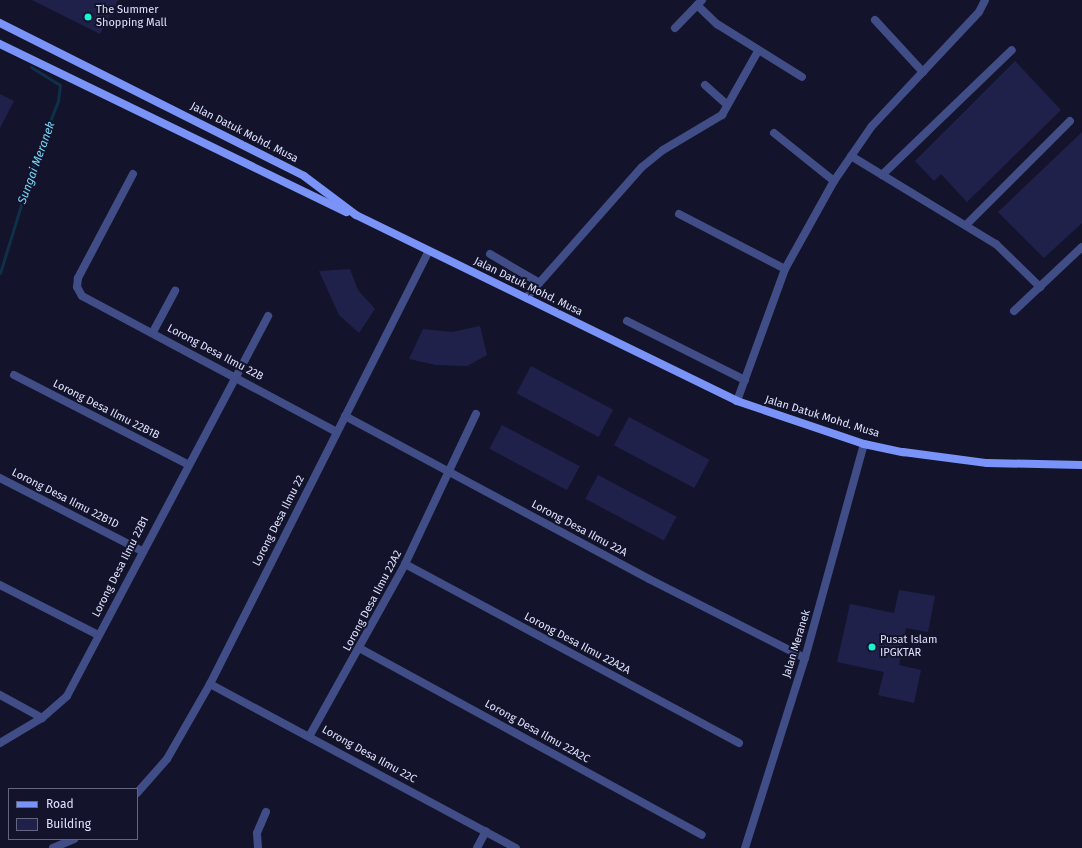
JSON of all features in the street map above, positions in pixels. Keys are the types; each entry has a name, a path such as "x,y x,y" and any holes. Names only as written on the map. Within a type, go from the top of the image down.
{"main road":[{"name":"Jalan Datuk Mohd. Musa","path":"0,23 304,176 356,215 737,401 864,444 969,462 1082,465"},
{"path":"0,44 343,211 356,215"}],"street":[{"path":"737,401 785,269 834,181 872,126 979,12 985,0"},
{"path":"675,28 700,3 717,24 758,51 802,77"},
{"path":"875,20 924,72"},
{"path":"882,175 1012,50"},
{"path":"526,298 538,282 642,167 663,150 722,115 758,51"},
{"path":"704,85 727,105"},
{"path":"966,225 1070,121"},
{"path":"774,133 834,181"},
{"path":"851,156 996,244 1040,287"},
{"name":"Lorong Desa Ilmu 22B","path":"133,174 78,278 77,287 82,296 234,375 337,432"},
{"path":"679,214 785,269"},
{"path":"1014,311 1082,247"},
{"name":"Lorong Desa Ilmu 22","path":"138,792 167,759 210,684 430,251"},
{"path":"490,254 538,282"},
{"path":"153,332 175,291"},
{"name":"Lorong Desa Ilmu 22B1","path":"0,744 42,718 67,696 234,375 268,316"},
{"path":"627,321 745,380"},
{"name":"Lorong Desa Ilmu 22B1B","path":"14,375 187,464"},
{"name":"Lorong Desa Ilmu 22A2","path":"310,736 361,648 405,564 476,414"},
{"name":"Lorong Desa Ilmu 22A","path":"345,416 449,473 805,658"},
{"name":"Jalan Meranek","path":"745,848 805,658 864,444"},
{"name":"Lorong Desa Ilmu 22B1D","path":"0,478 142,550"},
{"name":"Lorong Desa Ilmu 22A2A","path":"405,564 739,743"},
{"path":"0,585 98,635"},
{"name":"Lorong Desa Ilmu 22A2C","path":"361,648 702,835"},
{"name":"Lorong Desa Ilmu 22C","path":"210,684 310,736 516,848"},
{"path":"0,695 42,718"},
{"path":"258,848 257,833 266,812"},
{"path":"477,848 486,831"},
{"path":"53,848 72,840"}],"building":[{"name":"The Summer Shopping Mall","path":"32,0 118,0 100,34"},
{"path":"1015,61 1061,110 967,202 941,174 934,181 915,161"},
{"path":"0,94 14,101 0,128"},
{"path":"1082,132 1082,223 1044,258 998,212"},
{"path":"350,269 358,290 375,309 359,333 339,315 319,271"},
{"path":"480,326 487,355 467,366 436,365 409,359 423,329 452,332"},
{"path":"531,366 613,410 599,437 516,393"},
{"path":"629,417 709,460 694,488 614,445"},
{"path":"502,425 580,466 567,490 489,449"},
{"path":"598,475 677,517 664,541 585,499"},
{"name":"Pusat Islam IPGKTAR","path":"899,590 935,596 928,632 906,628 899,665 921,670 914,703 878,695 884,672 837,662 850,604 894,613"}],"waterway":[{"name":"Sungai Meranek","path":"0,273 36,157 58,101 60,85 31,67"}],"place":[{"name":"The Summer Shopping Mall","path":"88,17"},
{"name":"Pusat Islam IPGKTAR","path":"872,647"}]}
